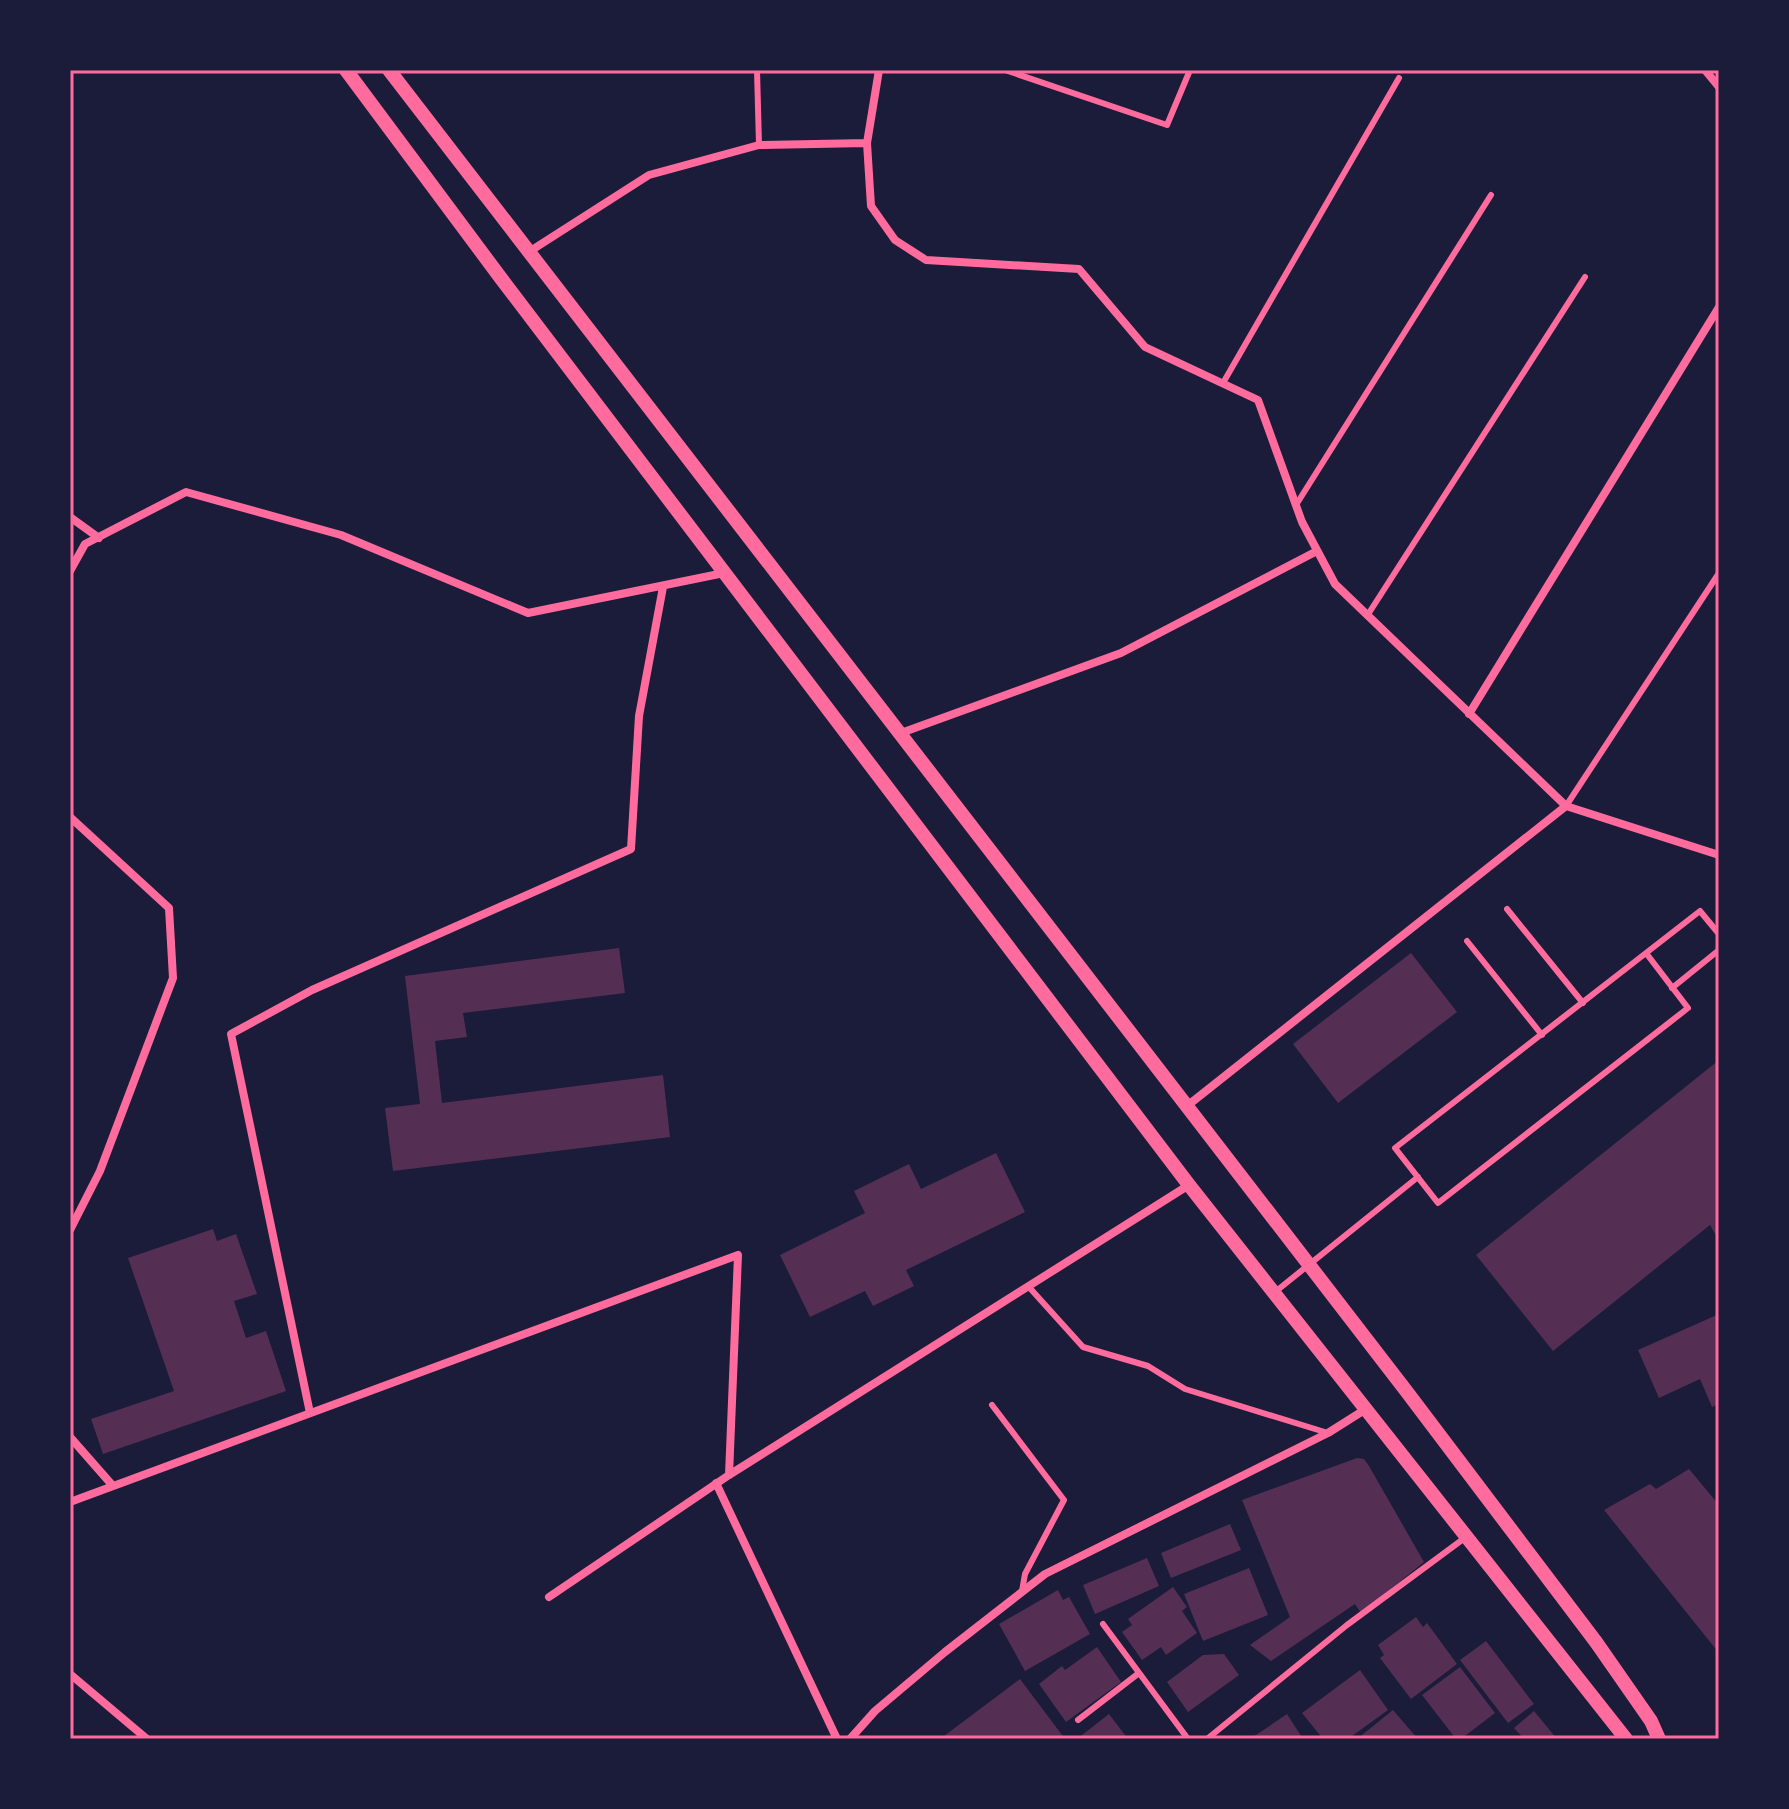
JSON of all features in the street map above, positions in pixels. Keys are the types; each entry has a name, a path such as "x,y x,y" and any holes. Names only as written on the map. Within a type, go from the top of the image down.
{"street":[{"path":"346,70 1189,1185 1626,1739"},
{"path":"389,70 1596,1642 1651,1721 1659,1739"},
{"path":"879,70 867,143 871,206 895,240 926,260 1079,269 1145,347 1258,400 1296,505 1317,551 1335,584 1367,616 1566,806 1717,851"},
{"path":"1705,70 1719,87"},
{"path":"527,253 649,175 759,145 867,143"},
{"path":"1469,714 1719,307"},
{"path":"70,571 85,544 186,492 341,535 528,613 724,573"},
{"path":"70,517 99,538"},
{"path":"901,733 1121,653 1317,551"},
{"path":"310,1413 231,1034 312,990 631,849 639,716 663,587"},
{"path":"1187,1106 1566,806"},
{"path":"70,817 169,908 173,978 100,1171 70,1230"},
{"path":"549,1597 716,1483 1189,1185"},
{"path":"70,1502 738,1255 729,1475"},
{"path":"850,1739 886,1701 1045,1574 1328,1433 1366,1409"},
{"path":"70,1437 113,1486"},
{"path":"716,1483 837,1739"},
{"path":"70,1674 147,1739"}],"lane":[{"path":"757,70 759,145"},
{"path":"1005,70 1167,125 1190,70"},
{"path":"1034,80 1039,70"},
{"path":"1223,383 1399,78"},
{"path":"1296,505 1491,195"},
{"path":"1367,616 1585,277"},
{"path":"1566,806 1719,573"},
{"path":"1507,909 1583,1003"},
{"path":"1646,953 1688,1008 1438,1203 1395,1148 1700,911 1719,934"},
{"path":"1467,941 1542,1035"},
{"path":"1672,988 1719,950"},
{"path":"1275,1292 1418,1177"},
{"path":"1028,1286 1083,1347 1148,1366 1185,1389 1328,1433"},
{"path":"992,1405 1064,1500 1025,1574 1022,1592"},
{"path":"1207,1739 1347,1625 1466,1537"},
{"path":"1103,1624 1188,1739"},
{"path":"1078,1720 1139,1673"},
{"path":"1218,1731 1224,1739"}],"building":[{"path":"619,948 625,993 463,1013 467,1037 435,1041 442,1103 663,1075 670,1137 393,1171 385,1108 420,1104 405,976"},
{"path":"1411,953 1457,1012 1338,1103 1293,1044"},
{"path":"1719,1060 1719,1241 1710,1225 1553,1351 1476,1255"},
{"path":"996,1153 1025,1212 906,1270 914,1286 873,1306 865,1291 810,1317 780,1255 865,1213 854,1191 909,1164 921,1189"},
{"path":"213,1229 217,1241 236,1234 257,1294 234,1301 246,1338 266,1331 286,1391 103,1454 91,1419 174,1391 128,1258"},
{"path":"1719,1314 1719,1404 1712,1407 1700,1379 1659,1398 1638,1350"},
{"path":"1357,1458 1364,1459 1369,1466 1424,1562 1361,1613 1355,1604 1271,1661 1250,1645 1290,1617 1242,1500"},
{"path":"1689,1469 1719,1505 1719,1653 1604,1510 1650,1484 1656,1489"},
{"path":"1230,1524 1241,1550 1171,1578 1161,1553"},
{"path":"1147,1558 1159,1586 1095,1614 1083,1585"},
{"path":"1249,1568 1268,1615 1203,1641 1184,1594"},
{"path":"1173,1587 1187,1607 1182,1611 1197,1633 1166,1655 1161,1647 1142,1660 1122,1632 1132,1625 1128,1619"},
{"path":"1058,1590 1063,1600 1069,1597 1090,1634 1025,1671 999,1624"},
{"path":"1416,1617 1423,1627 1427,1623 1457,1664 1411,1699 1380,1658 1384,1655 1378,1645"},
{"path":"1486,1641 1534,1704 1508,1723 1460,1660"},
{"path":"1097,1647 1121,1682 1066,1722 1039,1684 1062,1666 1065,1670"},
{"path":"1224,1654 1239,1675 1188,1712 1167,1682 1203,1655"},
{"path":"1460,1667 1495,1713 1461,1739 1456,1739 1422,1695"},
{"path":"1360,1670 1388,1710 1348,1739 1323,1739 1302,1713"},
{"path":"1020,1679 1065,1739 940,1739"},
{"path":"1393,1710 1418,1739 1357,1739"},
{"path":"1534,1711 1557,1739 1524,1739 1514,1728"},
{"path":"1109,1714 1128,1739 1077,1739"},
{"path":"1287,1714 1303,1739 1250,1739"}]}
